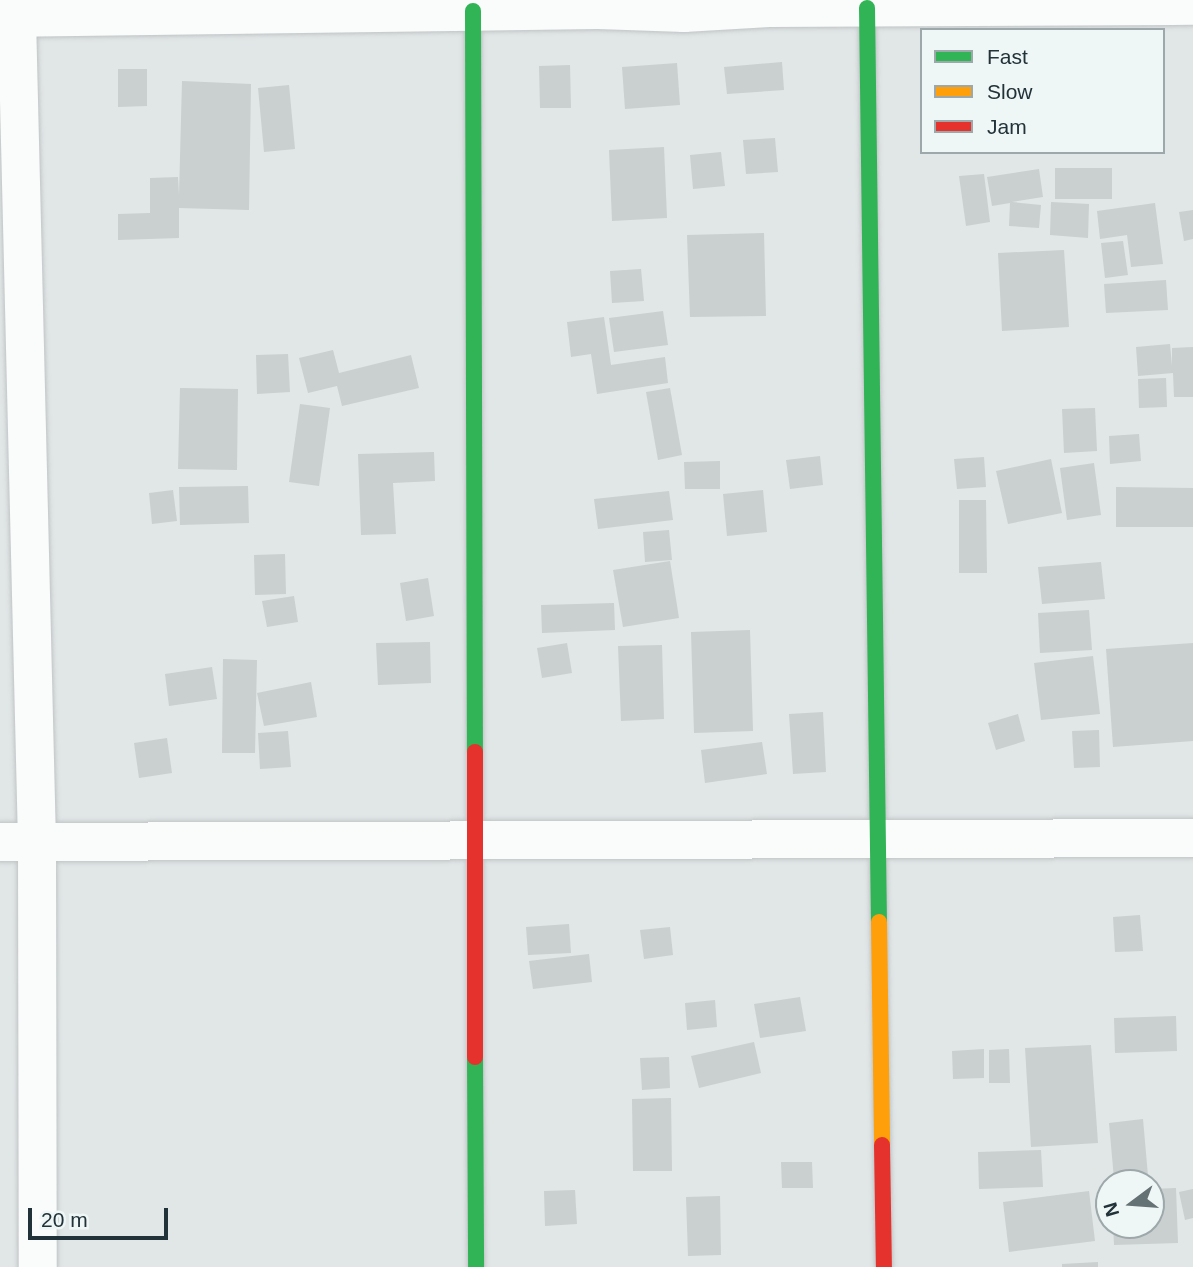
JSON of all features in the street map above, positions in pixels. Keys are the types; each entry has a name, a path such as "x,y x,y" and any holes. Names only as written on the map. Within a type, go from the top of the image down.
{"street":[{"path":"38,1267 18,842 8,18 271,7 473,11 684,7 1193,6"},
{"path":"867,8 884,1267"},
{"path":"473,11 476,1267"},
{"path":"18,842 1193,838"}],"building":[{"path":"782,62 784,90 727,94 724,67"},
{"path":"677,63 680,105 625,109 622,67"},
{"path":"570,65 571,108 540,108 539,66"},
{"path":"118,69 147,69 147,106 118,107"},
{"path":"182,81 251,84 249,210 179,208 179,238 118,240 118,214 150,213 150,178 178,177 179,195"},
{"path":"289,85 295,149 264,152 258,88"},
{"path":"775,138 778,172 746,174 743,140"},
{"path":"664,147 667,218 612,221 609,150"},
{"path":"721,152 725,186 693,189 690,155"},
{"path":"1055,168 1112,168 1112,199 1055,199"},
{"path":"1039,169 1043,197 1012,202 1041,205 1039,228 1009,226 1010,203 992,206 987,177"},
{"path":"984,174 990,222 966,226 959,176"},
{"path":"1051,202 1089,204 1088,238 1050,235"},
{"path":"1155,203 1163,264 1131,267 1127,235 1100,239 1097,211"},
{"path":"1193,210 1193,239 1184,241 1179,212"},
{"path":"764,233 766,316 690,317 687,235"},
{"path":"1123,241 1128,275 1105,278 1101,243"},
{"path":"1064,250 1069,327 1002,331 998,253"},
{"path":"641,269 644,301 612,303 610,271"},
{"path":"1166,280 1168,310 1106,313 1104,284"},
{"path":"663,311 668,345 614,352 609,318"},
{"path":"604,317 611,365 665,357 668,383 597,394 591,354 571,357 567,322"},
{"path":"1170,344 1172,366 1172,348 1193,347 1193,397 1174,397 1173,373 1138,376 1136,347"},
{"path":"333,350 339,373 411,355 419,388 342,406 337,386 308,393 299,358"},
{"path":"288,354 290,392 257,394 256,355"},
{"path":"1166,378 1167,407 1139,408 1138,379"},
{"path":"180,388 238,389 237,470 178,469"},
{"path":"670,388 682,455 658,460 646,392"},
{"path":"300,404 330,408 319,486 289,482"},
{"path":"1095,408 1097,451 1064,453 1062,409"},
{"path":"1139,434 1141,461 1110,464 1109,436"},
{"path":"434,452 435,481 393,483 396,534 361,535 358,454"},
{"path":"820,456 823,485 790,489 786,460"},
{"path":"984,457 986,487 957,489 954,459"},
{"path":"1051,459 1062,513 1008,524 996,471"},
{"path":"720,461 720,489 685,489 684,462"},
{"path":"1094,463 1101,515 1067,520 1060,468"},
{"path":"248,486 249,523 180,525 179,487"},
{"path":"1116,487 1193,488 1193,527 1116,527"},
{"path":"173,490 177,521 152,524 149,493"},
{"path":"763,490 767,532 727,536 723,494"},
{"path":"669,491 673,520 598,529 594,499"},
{"path":"959,500 986,500 987,573 959,573"},
{"path":"669,530 672,560 645,562 643,532"},
{"path":"285,554 286,594 255,595 254,555"},
{"path":"670,561 679,618 623,627 613,570"},
{"path":"1101,562 1105,599 1042,604 1038,567"},
{"path":"428,578 434,616 406,621 400,583"},
{"path":"294,596 298,622 267,627 262,601"},
{"path":"614,603 615,630 542,633 541,605"},
{"path":"1089,610 1092,650 1040,653 1038,613"},
{"path":"750,630 753,731 694,733 691,632"},
{"path":"430,642 431,683 378,685 376,643"},
{"path":"567,643 572,673 542,678 537,648"},
{"path":"1193,643 1193,741 1113,747 1106,649"},
{"path":"662,645 664,719 621,721 618,646"},
{"path":"1093,656 1100,714 1041,720 1034,663"},
{"path":"223,659 257,660 255,753 222,753"},
{"path":"212,667 217,699 169,706 165,674"},
{"path":"311,682 317,717 264,726 257,693"},
{"path":"823,712 826,772 793,774 789,714"},
{"path":"1018,714 1025,741 996,750 988,723"},
{"path":"1099,730 1100,767 1074,768 1072,731"},
{"path":"288,731 291,767 260,769 258,733"},
{"path":"167,738 172,773 139,778 134,743"},
{"path":"762,742 767,774 705,783 701,750"},
{"path":"1140,915 1143,951 1115,952 1113,917"},
{"path":"569,924 571,953 528,955 526,927"},
{"path":"670,927 673,955 644,959 640,930"},
{"path":"589,954 592,982 533,989 529,961"},
{"path":"800,997 806,1031 760,1038 754,1004"},
{"path":"715,1000 717,1027 687,1030 685,1003"},
{"path":"1176,1016 1177,1051 1115,1053 1114,1018"},
{"path":"754,1042 761,1073 699,1088 691,1056"},
{"path":"1091,1045 1098,1143 1031,1147 1025,1048"},
{"path":"984,1049 984,1078 953,1079 952,1051"},
{"path":"1009,1049 1010,1083 989,1083 989,1050"},
{"path":"669,1057 670,1088 642,1090 640,1058"},
{"path":"671,1098 672,1171 633,1171 632,1099"},
{"path":"1143,1119 1147,1169 1113,1169 1109,1123"},
{"path":"1041,1150 1043,1187 979,1189 978,1152"},
{"path":"781,1162 812,1162 813,1188 782,1188"},
{"path":"1165,1188 1176,1188 1178,1243 1114,1245 1114,1239 1165,1239"},
{"path":"1193,1189 1193,1218 1185,1220 1179,1192"},
{"path":"575,1190 577,1224 545,1226 544,1191"},
{"path":"1089,1191 1095,1241 1009,1252 1003,1202"},
{"path":"720,1196 721,1255 688,1256 686,1197"},
{"path":"1098,1262 1098,1267 1062,1267 1062,1264"}],"traffic: fast":[{"path":"867,8 879,922"},
{"path":"473,11 475,752"},
{"path":"475,1057 476,1267"}],"traffic: slow":[{"path":"879,922 882,1145"}],"traffic: jam":[{"path":"475,752 475,1057"},
{"path":"882,1145 884,1267"}]}
